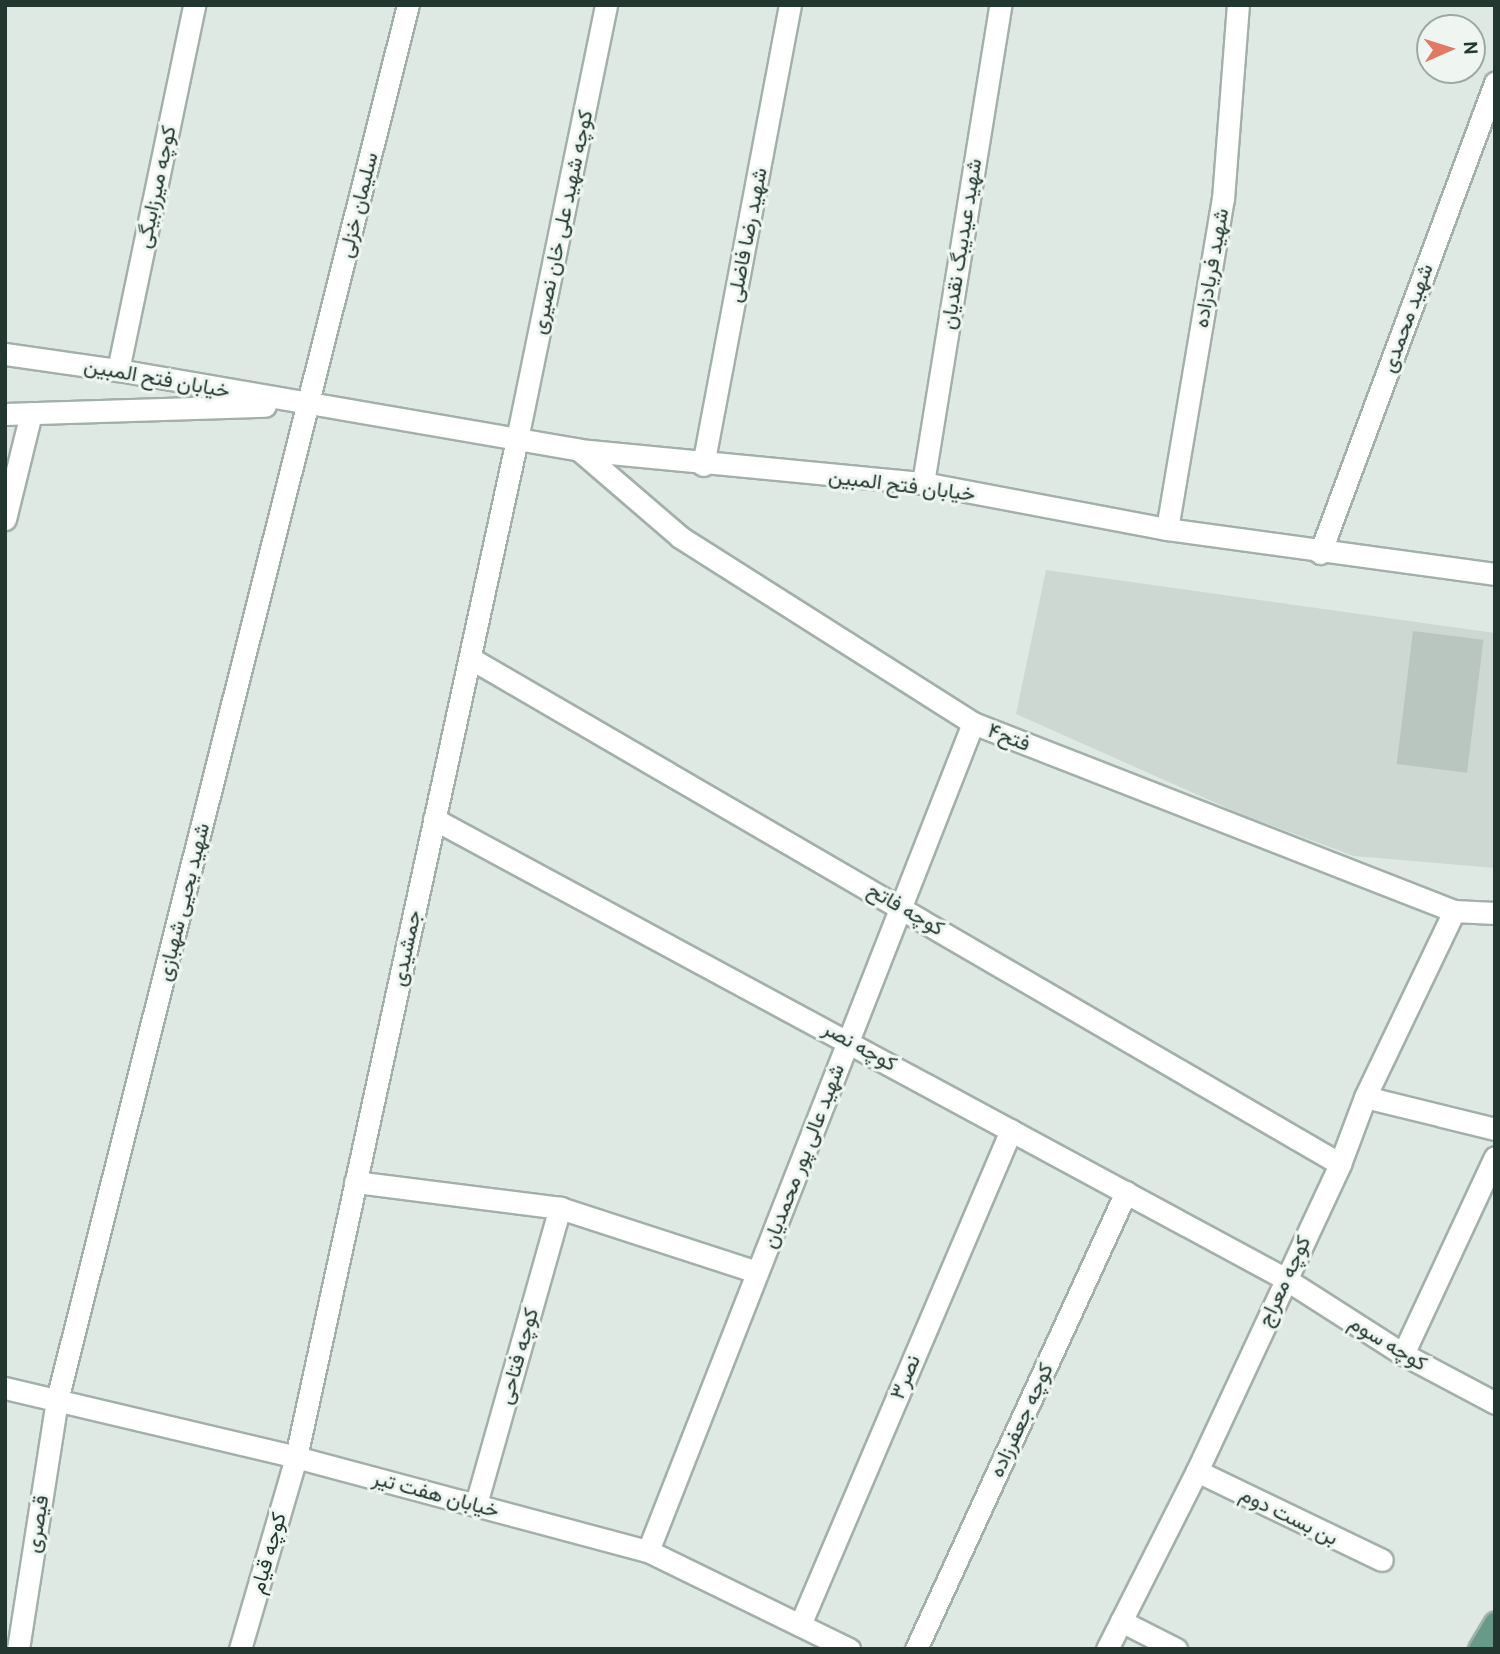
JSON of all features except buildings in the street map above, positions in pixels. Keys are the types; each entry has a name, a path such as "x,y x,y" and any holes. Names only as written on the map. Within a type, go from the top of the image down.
{"main road":[{"path":"1479,1649 1495,1622"}],"street":[{"name":"کوچه میرزابیگی","path":"118,370 194,5"},
{"name":"سلیمان خزلی","path":"309,404 408,5"},
{"name":"کوچه شهید علی خان نصیری","path":"517,439 606,5"},
{"name":"شهید رضا فاضلی","path":"704,465 790,5"},
{"name":"شهید عیدیبگ نقدیان","path":"923,483 1000,5"},
{"name":"شهید فریادزاده","path":"1167,529 1223,200 1238,5"},
{"name":"شهید محمدی","path":"1320,553 1495,83"},
{"name":"خیابان فتح المبین","path":"5,354 118,370 579,450 704,465 923,483 1167,529 1320,553 1495,574"},
{"name":"خیابان فتح المبین","path":"5,414 309,404"},
{"name":"شهید یحیی شهبازی","path":"57,1400 309,404"},
{"path":"5,519 31,413"},
{"name":"جمشیدی","path":"296,1457 517,439"},
{"name":"فتح۴","path":"579,450 680,537 973,723 1454,911 1495,914"},
{"name":"کوچه فاتح","path":"470,658 901,906 1340,1164"},
{"name":"شهید عالی پور محمدیان","path":"648,1551 973,723"},
{"name":"کوچه نصر","path":"434,819 849,1040 1284,1278"},
{"name":"کوچه معراج","path":"1107,1649 1197,1471 1284,1278 1340,1164 1365,1097 1454,911"},
{"path":"1365,1097 1495,1129"},
{"name":"نصر۳","path":"800,1625 1011,1130"},
{"path":"1403,1354 1495,1157"},
{"path":"355,1182 561,1208 757,1272"},
{"name":"کوچه جعفرزاده","path":"916,1649 1126,1192"},
{"name":"کوچه فتاحی","path":"476,1504 561,1208"},
{"name":"کوچه سوم","path":"1284,1278 1403,1354 1495,1403"},
{"name":"خیابان هفت تیر","path":"5,1388 296,1457 648,1551 849,1649"},
{"name":"قیصری","path":"14,1640 57,1400"},
{"name":"کوچه قیام","path":"240,1649 296,1457"},
{"name":"بن بست دوم","path":"1197,1471 1382,1560"},
{"path":"1122,1621 1176,1649"}],"shaded area":[{"path":"1046,570 1495,633 1495,868 1354,856 1243,815 1016,714"}]}
